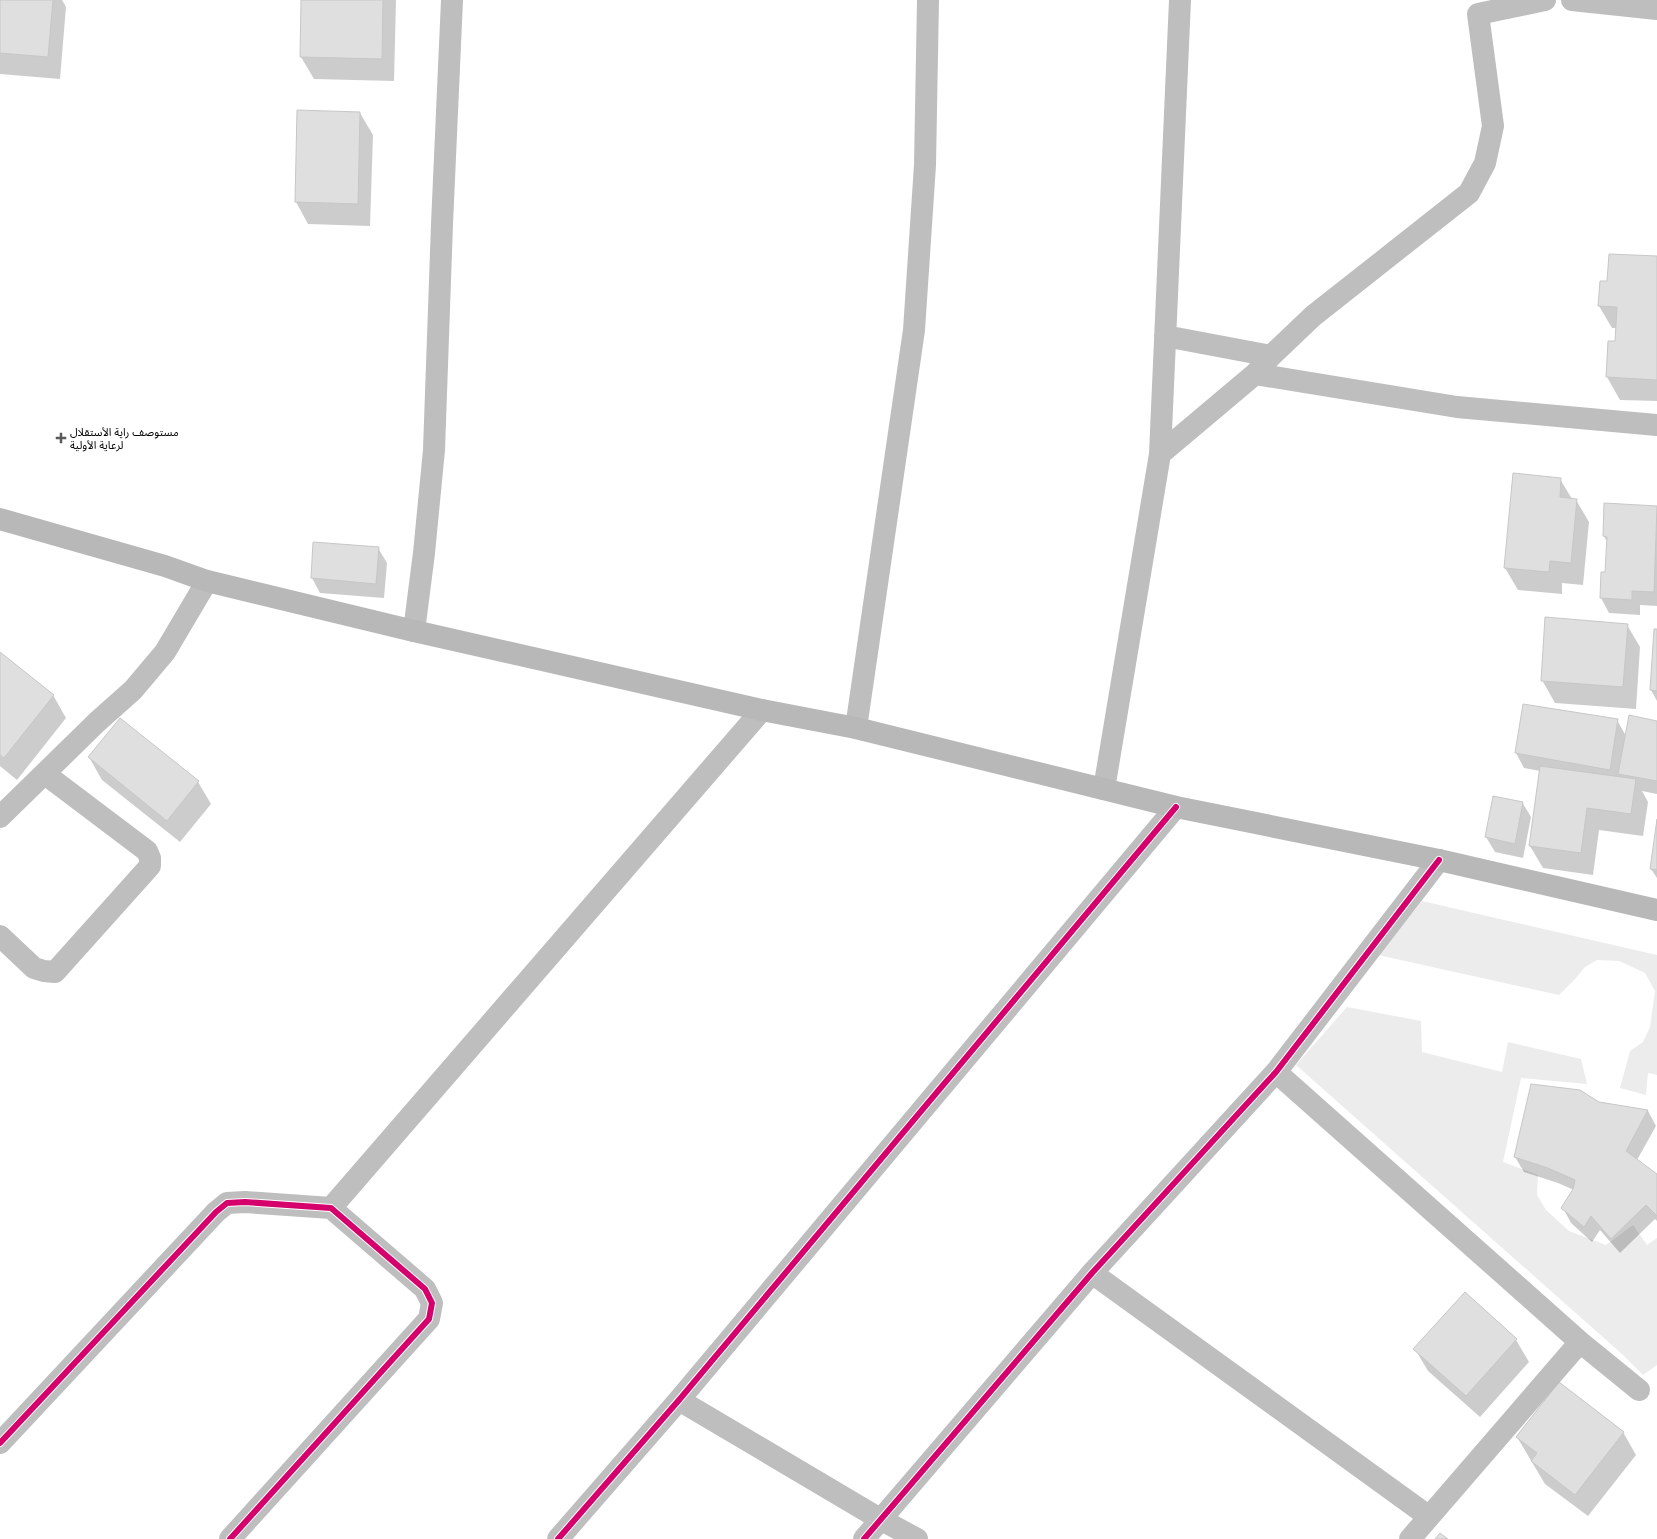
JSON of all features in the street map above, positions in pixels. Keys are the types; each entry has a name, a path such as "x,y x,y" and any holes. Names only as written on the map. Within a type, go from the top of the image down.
{"main road":[{"path":"0,519 165,566 207,581 414,632 762,710 856,728 1176,807 1439,860 1657,910"}],"street":[{"path":"414,632 424,553 434,450 452,0"},
{"path":"856,728 914,330 925,165 928,0"},
{"path":"1104,789 1160,454 1180,0"},
{"path":"1160,454 1255,374 1271,356 1313,316 1469,193 1485,163 1493,126 1473,7 1544,0"},
{"path":"1572,0 1657,9"},
{"path":"1165,336 1271,356"},
{"path":"1255,374 1457,407 1657,425"},
{"path":"0,817 97,722 133,690 165,652 207,581"},
{"path":"331,1208 762,710"},
{"path":"0,936 34,968 56,972 150,866 150,858 147,851 45,774"},
{"path":"558,1539 679,1400 1176,807"},
{"path":"864,1539 1092,1273 1276,1072 1439,860"},
{"path":"1276,1072 1580,1342 1639,1390"},
{"path":"0,1443 226,1203 245,1202 331,1208 424,1289 432,1304 429,1319 230,1539"},
{"path":"1092,1273 1428,1516"},
{"path":"1410,1539 1428,1516 1580,1342"},
{"path":"679,1400 880,1519 917,1539"}],"shaded area":[{"path":"1422,901 1657,955 1657,1075 1648,1073 1646,1095 1620,1088 1630,1051 1643,1042 1650,1027 1655,991 1645,973 1619,961 1597,960 1585,967 1559,995 1378,955"},
{"path":"1347,1007 1421,1021 1422,1052 1502,1072 1508,1042 1581,1059 1587,1084 1521,1078 1503,1162 1538,1175 1537,1195 1546,1210 1569,1231 1606,1245 1633,1225 1647,1245 1657,1238 1657,1365 1643,1375 1622,1354 1296,1065"}],"building":[{"path":"0,0 53,0 48,57 0,53"},
{"path":"301,0 383,0 382,59 300,57"},
{"path":"297,110 360,112 358,204 295,202"},
{"path":"1609,254 1657,256 1657,380 1606,377 1608,341 1615,341 1617,307 1598,306 1600,281 1607,281"},
{"path":"1513,473 1561,478 1560,497 1577,499 1571,563 1550,561 1549,572 1504,568"},
{"path":"1604,503 1657,506 1654,592 1632,591 1632,600 1600,598 1601,572 1605,572 1607,537 1603,536"},
{"path":"313,542 379,547 376,584 311,578"},
{"path":"1545,617 1628,624 1623,687 1541,681"},
{"path":"1654,629 1657,629 1657,691 1650,690"},
{"path":"0,652 54,695 4,758 0,755"},
{"path":"1523,704 1618,719 1610,770 1515,753"},
{"path":"1629,715 1657,721 1657,781 1618,774"},
{"path":"120,718 199,781 167,821 88,757"},
{"path":"1540,766 1636,779 1631,814 1587,808 1581,853 1529,846"},
{"path":"1493,796 1523,802 1515,844 1485,837"},
{"path":"1657,819 1657,870 1650,869"},
{"path":"1531,1084 1580,1090 1599,1102 1648,1110 1626,1151 1657,1174 1657,1216 1646,1205 1611,1239 1591,1216 1584,1227 1561,1208 1573,1189 1575,1180 1548,1168 1514,1157"},
{"path":"1465,1292 1517,1339 1466,1396 1413,1349"},
{"path":"1559,1382 1624,1432 1575,1495 1531,1461 1537,1453 1516,1437"},
{"path":"1440,1533 1448,1539 1435,1539"}],"cycle path":[{"path":"558,1539 679,1400 1176,807"},
{"path":"864,1539 1092,1273 1276,1072 1439,860"},
{"path":"0,1443 216,1212 227,1203 245,1202 331,1208 425,1289 432,1303 429,1319 230,1539"}],"place":[{"name":"مستوصف راية الأستقلال لرعاية الأولية","path":"61,438"}]}
